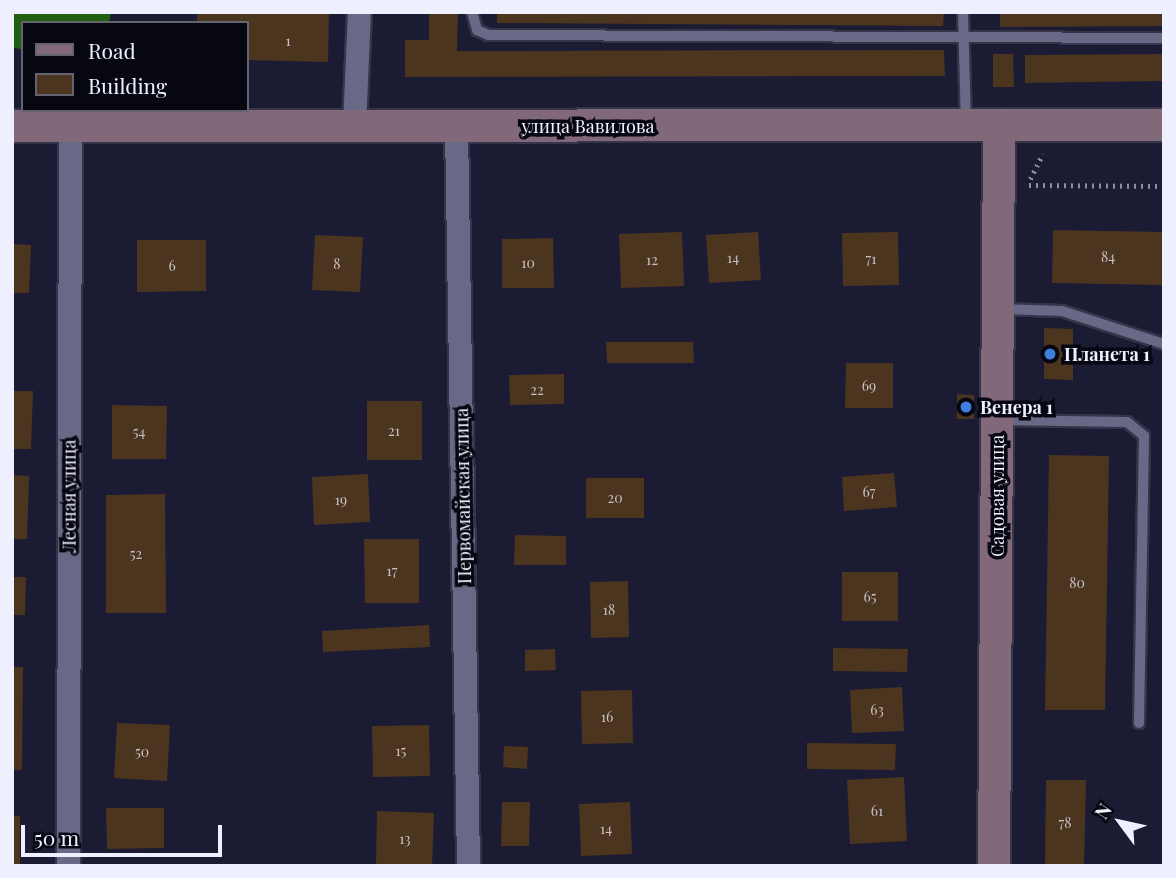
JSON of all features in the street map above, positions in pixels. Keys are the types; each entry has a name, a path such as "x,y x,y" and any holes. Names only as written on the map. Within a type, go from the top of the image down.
{"street":[{"path":"354,126 359,12"},
{"name":"улица Вавилова","path":"12,126 1164,125"},
{"name":"Лесная улица","path":"68,866 69,126"},
{"name":"Первомайская улица","path":"456,126 468,866"},
{"name":"Садовая улица","path":"994,866 999,126"}],"lane":[{"path":"472,12 477,30 488,35 1164,38"},
{"path":"964,12 967,126"},
{"path":"998,309 1062,311 1164,344"},
{"path":"997,420 1126,422 1144,436 1139,723"}],"path":[{"path":"1029,185 1164,186"}],"green space":[{"path":"12,12 111,12 109,21 21,21 21,49 12,48"}],"building":[{"path":"197,12 329,12 328,62 248,60 248,21 197,21"},
{"path":"429,12 458,12 457,51 944,50 945,76 405,77 405,40 429,40"},
{"path":"497,12 944,12 943,26 497,23"},
{"path":"1000,12 1164,12 1164,26 1000,27"},
{"path":"993,54 1013,54 1014,87 993,87"},
{"path":"1164,54 1164,81 1025,83 1025,55"},
{"path":"1053,230 1164,232 1164,285 1052,283"},
{"path":"682,232 684,286 621,288 619,234"},
{"path":"758,232 761,280 709,283 706,235"},
{"path":"898,232 899,285 843,286 842,233"},
{"path":"315,235 363,237 360,292 312,290"},
{"path":"553,238 554,288 502,288 502,239"},
{"path":"137,240 206,240 206,291 137,292"},
{"path":"12,244 31,245 29,293 12,293"},
{"path":"1044,328 1073,329 1073,380 1044,379"},
{"path":"606,342 693,342 694,363 607,363"},
{"path":"846,363 893,363 893,408 845,408"},
{"path":"564,374 564,404 510,405 509,375"},
{"path":"12,391 33,391 31,449 12,449"},
{"path":"957,394 974,395 974,419 957,419"},
{"path":"367,401 422,401 422,460 367,460"},
{"path":"112,405 167,406 166,459 112,459"},
{"path":"1049,455 1109,456 1105,710 1045,710"},
{"path":"894,473 897,507 844,511 842,477"},
{"path":"368,474 370,522 314,525 312,477"},
{"path":"12,475 29,476 27,539 12,539"},
{"path":"586,478 644,478 644,518 586,518"},
{"path":"165,494 166,613 106,613 106,495"},
{"path":"515,535 566,536 566,565 514,565"},
{"path":"364,539 419,539 419,603 365,603"},
{"path":"842,572 898,572 898,621 842,621"},
{"path":"12,577 26,577 25,615 12,615"},
{"path":"628,581 629,637 591,638 590,582"},
{"path":"429,625 430,647 323,652 322,631"},
{"path":"833,648 908,649 907,672 833,671"},
{"path":"555,649 556,670 525,671 525,650"},
{"path":"12,667 23,667 22,770 12,770"},
{"path":"902,687 904,731 852,733 850,690"},
{"path":"632,690 633,743 582,744 581,691"},
{"path":"117,723 170,725 167,781 114,778"},
{"path":"429,725 430,776 373,777 372,726"},
{"path":"807,743 896,744 895,770 807,769"},
{"path":"504,746 528,747 527,769 503,767"},
{"path":"904,777 907,841 850,844 847,780"},
{"path":"1046,780 1086,780 1084,866 1045,866"},
{"path":"502,802 530,802 529,846 501,846"},
{"path":"630,802 632,854 581,856 579,804"},
{"path":"106,808 164,808 164,848 107,849"},
{"path":"377,811 434,813 432,866 376,866"},
{"path":"12,816 20,816 20,866 12,866"}],"place":[{"name":"Планета 1","path":"1050,354"},
{"name":"Венера 1","path":"966,407"}]}
